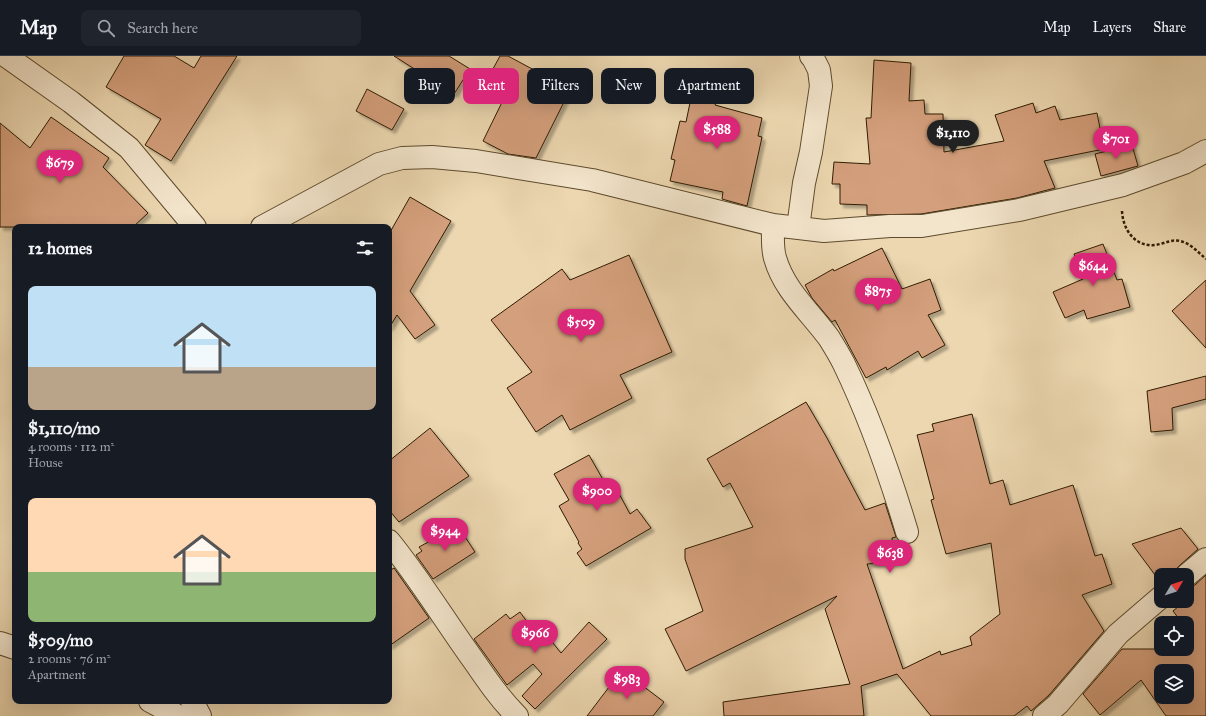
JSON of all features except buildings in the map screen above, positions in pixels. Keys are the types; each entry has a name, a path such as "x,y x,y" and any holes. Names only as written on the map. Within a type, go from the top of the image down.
{"street":[{"path":"6,56 71,102 129,148 192,224"},
{"path":"798,228 804,183 811,152 821,86 819,70 811,56"},
{"path":"268,224 378,164 402,158 432,157 476,161 592,180 773,225 824,231 890,226 922,226 1019,210 1123,185 1184,163 1206,151"},
{"path":"773,225 774,257 780,272 792,293 829,338 843,363 866,414 889,472 907,532"},
{"path":"392,545 410,567 479,668 508,707 517,716"},
{"path":"1194,569 1206,559"},
{"path":"1044,716 1058,704 1118,634 1154,603"},
{"path":"0,643 12,647"},
{"path":"156,704 178,716"},
{"path":"194,704 200,716"}],"path":[{"path":"1123,185 1122,216 1127,231 1136,241 1146,244 1180,241 1191,246 1206,259"}]}
